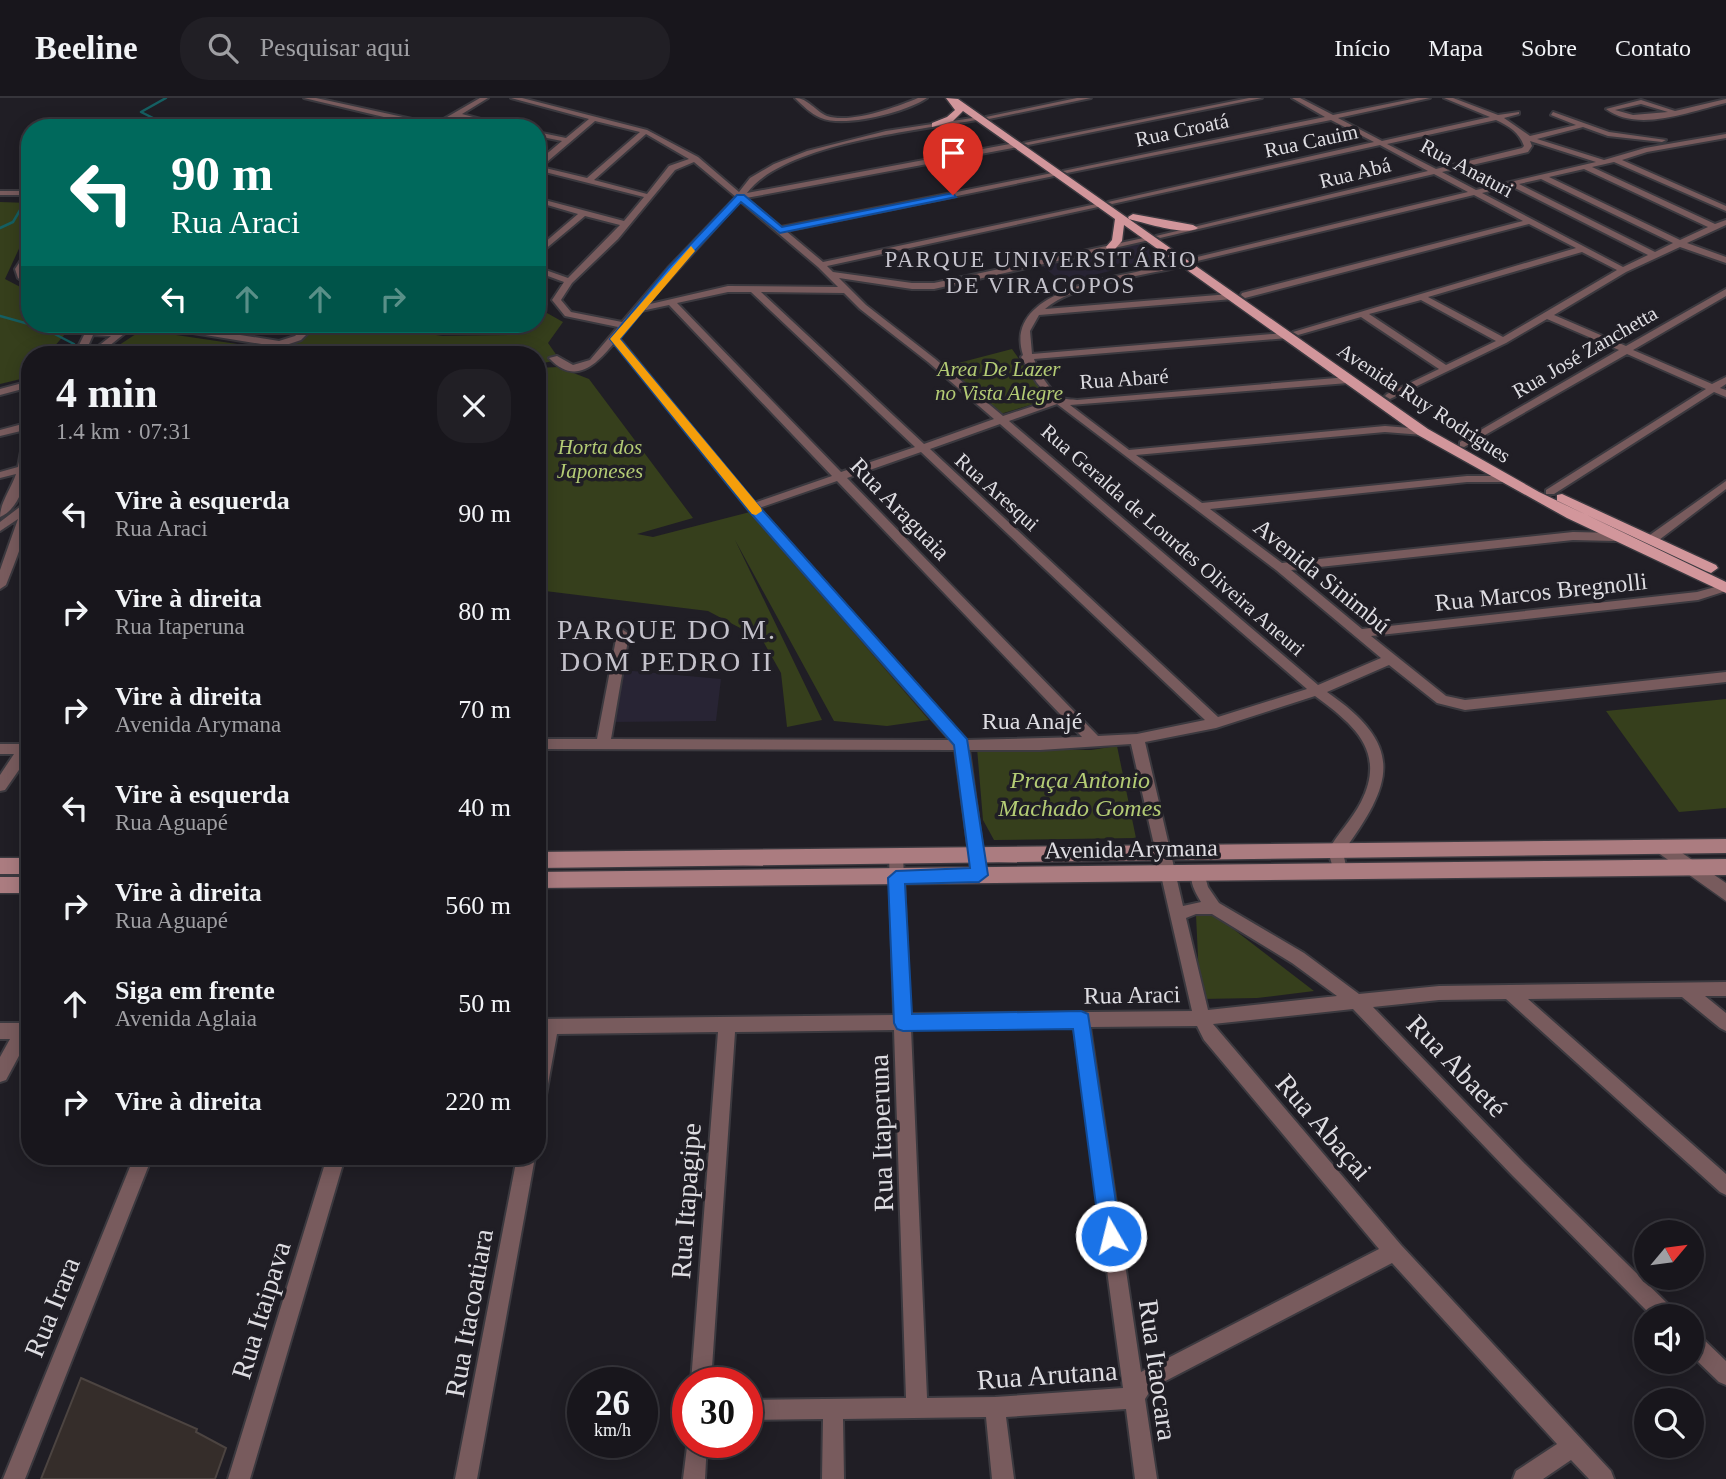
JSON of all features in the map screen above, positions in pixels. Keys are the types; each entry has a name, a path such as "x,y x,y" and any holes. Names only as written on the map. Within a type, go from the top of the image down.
{"main road":[{"name":"Avenida Ruy Rodrigues","path":"958,99 1028,142 1160,236 1230,298 1292,334 1385,399 1399,416 1423,432 1477,465 1581,520 1726,584"},
{"name":"Avenida Ruy Rodrigues","path":"958,99 977,118 1146,239 1245,295 1348,380 1550,492 1651,540 1726,584"},
{"path":"935,125 956,115 959,110 958,99"},
{"path":"977,118 989,117"},
{"path":"1054,174 1067,171"},
{"path":"1133,217 1158,225 1193,228"},
{"path":"1111,247 1117,241 1119,220"},
{"path":"1146,239 1160,236"},
{"name":"Avenida Arymana","path":"546,860 1726,846"},
{"path":"0,866 21,866"},
{"name":"Avenida Arymana","path":"546,880 1726,867"},
{"path":"0,885 21,885"}],"street":[{"path":"307,98 401,119"},
{"path":"334,103 344,98"},
{"path":"449,119 485,98"},
{"name":"Rua Geralda de Lourdes Oliveira Aneuri","path":"514,98 645,131 695,159 821,265 863,307 1001,419 1317,691 1356,721 1376,751 1379,782 1366,809 1335,851"},
{"path":"797,98 822,117 835,120 890,109 924,98"},
{"path":"958,99 979,98"},
{"path":"989,117 1087,98"},
{"path":"1028,142 1259,98"},
{"name":"Rua Anaturi","path":"1295,98 1623,270"},
{"name":"Rua Croatá","path":"1067,171 1427,98"},
{"path":"1447,98 1510,124 1528,137 1603,161"},
{"path":"1699,98 1726,104"},
{"path":"1674,111 1641,102 1609,109 1633,118 1674,111 1715,103"},
{"path":"552,107 561,103"},
{"name":"Rua Cauim","path":"1112,202 1517,113"},
{"path":"457,114 476,119"},
{"path":"1553,114 1580,125 1635,139 1646,144 1645,150"},
{"path":"546,159 595,117"},
{"path":"554,358 564,367 578,369 593,362 747,186 766,171 804,154 977,118"},
{"path":"1528,137 1580,125"},
{"path":"589,181 645,131"},
{"path":"1635,139 1665,140 1726,133"},
{"path":"1583,249 1424,298 1292,334 1026,357 1026,334 1035,313 1070,292 1645,150 1726,133"},
{"path":"546,136 566,140"},
{"path":"1524,150 1528,146 1528,137"},
{"name":"Rua Abá","path":"1160,236 1552,144"},
{"path":"740,197 1015,145"},
{"path":"624,325 568,314 560,308 556,300 569,281 592,261 672,168 695,159"},
{"path":"1614,159 1726,209"},
{"path":"1584,166 1716,228"},
{"path":"546,169 647,196"},
{"path":"1553,173 1687,242"},
{"path":"780,230 1054,174"},
{"path":"1540,176 1726,260"},
{"path":"1510,183 1657,256"},
{"path":"1,190 21,191"},
{"path":"546,204 625,224"},
{"path":"821,265 1098,205"},
{"path":"546,246 583,213"},
{"path":"1245,295 1531,221"},
{"path":"1385,399 1503,341 1623,270 1726,222"},
{"path":"830,274 912,286 934,286 1146,239"},
{"path":"546,272 569,281"},
{"path":"639,310 716,292 752,288 845,290"},
{"name":"Rua Aresqui","path":"752,288 1216,723"},
{"path":"817,290 863,307"},
{"path":"1070,292 1074,300 1089,309"},
{"name":"Rua José Zanchetta","path":"1464,444 1726,292"},
{"path":"1035,313 1230,298"},
{"path":"1424,298 1503,341"},
{"name":"Rua Araguaia","path":"673,303 1096,743"},
{"path":"1363,314 1446,369"},
{"path":"1549,316 1726,394"},
{"path":"103,346 120,333"},
{"path":"215,333 280,344 298,338 303,333"},
{"path":"615,339 752,507 961,743 979,875"},
{"name":"Avenida Sinimbú","path":"1026,357 1041,383 1057,401 1280,567 1361,633 1388,660 1429,691 1454,704 1726,677"},
{"name":"Rua Abaré","path":"752,507 1057,401 1077,403 1348,380"},
{"path":"1550,492 1726,380"},
{"path":"0,392 21,386"},
{"path":"1385,429 1399,416"},
{"path":"0,433 21,429"},
{"path":"1127,453 1385,429 1423,432"},
{"path":"1466,479 1477,471 1477,465"},
{"path":"0,475 21,469"},
{"path":"0,514 10,503 21,469"},
{"path":"1200,507 1466,479 1502,478"},
{"path":"1651,540 1726,484"},
{"path":"0,527 21,512"},
{"path":"1573,536 1581,520"},
{"path":"0,585 21,529"},
{"path":"1280,567 1573,536 1616,537"},
{"path":"0,537 19,537"},
{"name":"Rua Marcos Bregnolli","path":"1361,633 1698,596 1726,584"},
{"path":"603,744 623,634"},
{"name":"Rua Anajé","path":"546,744 1096,743 1137,739 1216,723 1317,691 1388,660"},
{"name":"Rua Abaçai","path":"1137,739 1166,874 1202,1018 1222,1052 1394,1252 1603,1479"},
{"path":"0,749 21,747"},
{"path":"0,786 21,756"},
{"path":"1663,847 1726,893"},
{"path":"1335,851 1340,871"},
{"name":"Rua Itaperuna","path":"896,856 917,1408"},
{"path":"1198,873 1201,889 1214,908"},
{"path":"1177,915 1195,908 1214,908"},
{"name":"Rua Abaeté","path":"1214,908 1298,958 1356,1001 1517,1168 1654,1304"},
{"path":"1684,989 1726,1023"},
{"name":"Rua Araci","path":"546,1027 1202,1018 1255,1015 1439,993 1726,989"},
{"path":"1509,992 1726,1185"},
{"name":"Rua Itaocara","path":"1081,1020 1146,1479"},
{"name":"Rua Itapagipe","path":"702,1367 726,1024"},
{"path":"0,1031 21,1031"},
{"path":"0,1074 21,1039"},
{"name":"Rua Irara","path":"14,1479 140,1165"},
{"name":"Rua Itaipava","path":"239,1479 334,1165"},
{"name":"Rua Itacoatiara","path":"466,1479 525,1165"},
{"name":"Rua Arutana","path":"763,1409 995,1407 1133,1398 1145,1381 1160,1372 1394,1252"},
{"path":"1704,1354 1726,1375"},
{"path":"995,1407 1003,1479"},
{"path":"833,1409 833,1479"},
{"path":"1524,1479 1573,1446"},
{"path":"694,1479 696,1458"}],"shaded area":[{"path":"1135,242 1141,243 1161,258 1063,283 1040,264"},
{"path":"622,670 721,679 716,721 609,722"}],"green space":[{"path":"0,202 21,203 21,244 5,279 21,287 21,333 66,333 55,346 21,346 21,379 0,384"},
{"path":"546,313 563,322 548,343 560,360 546,362 546,346 291,346 304,333 454,333 436,336 546,333"},
{"path":"137,333 163,333 252,346 118,346"},
{"name":"Area De Lazer no Vista Alegre","path":"1012,349 1042,392 1044,401 997,415 943,367"},
{"name":"Horta dos Japoneses","path":"558,367 589,379 693,518 637,534 653,537 750,512 929,720 887,726 834,721 735,540 822,720 787,727 781,673 763,641 708,611 546,591 546,368"},
{"path":"1726,699 1726,808 1679,812 1606,711"},
{"name":"Praça Antonio Machado Gomes","path":"1117,746 1136,838 994,840 983,820 977,748 1091,750"},
{"path":"1196,915 1215,915 1314,991 1257,998 1200,999"}],"building":[{"path":"81,1378 197,1429 196,1432 226,1448 215,1479 41,1479"}],"waterway":[{"path":"155,119 141,112 166,98"},
{"path":"0,228 13,222 21,208"},
{"path":"0,316 21,322"},
{"path":"53,333 74,344"}],"slow traffic":[{"path":"691,249 617,333 616,344 756,511"}],"district":[{"name":"PARQUE UNIVERSITÁRIO DE VIRACOPOS","path":"1041,272"},
{"name":"PARQUE DO M. DOM PEDRO II","path":"667,645"}],"route":[{"path":"953,195 780,230 740,197 671,270 617,333 615,339 616,344 752,507 961,743 979,875 896,878 903,1023 1081,1020 1111,1236"}]}
